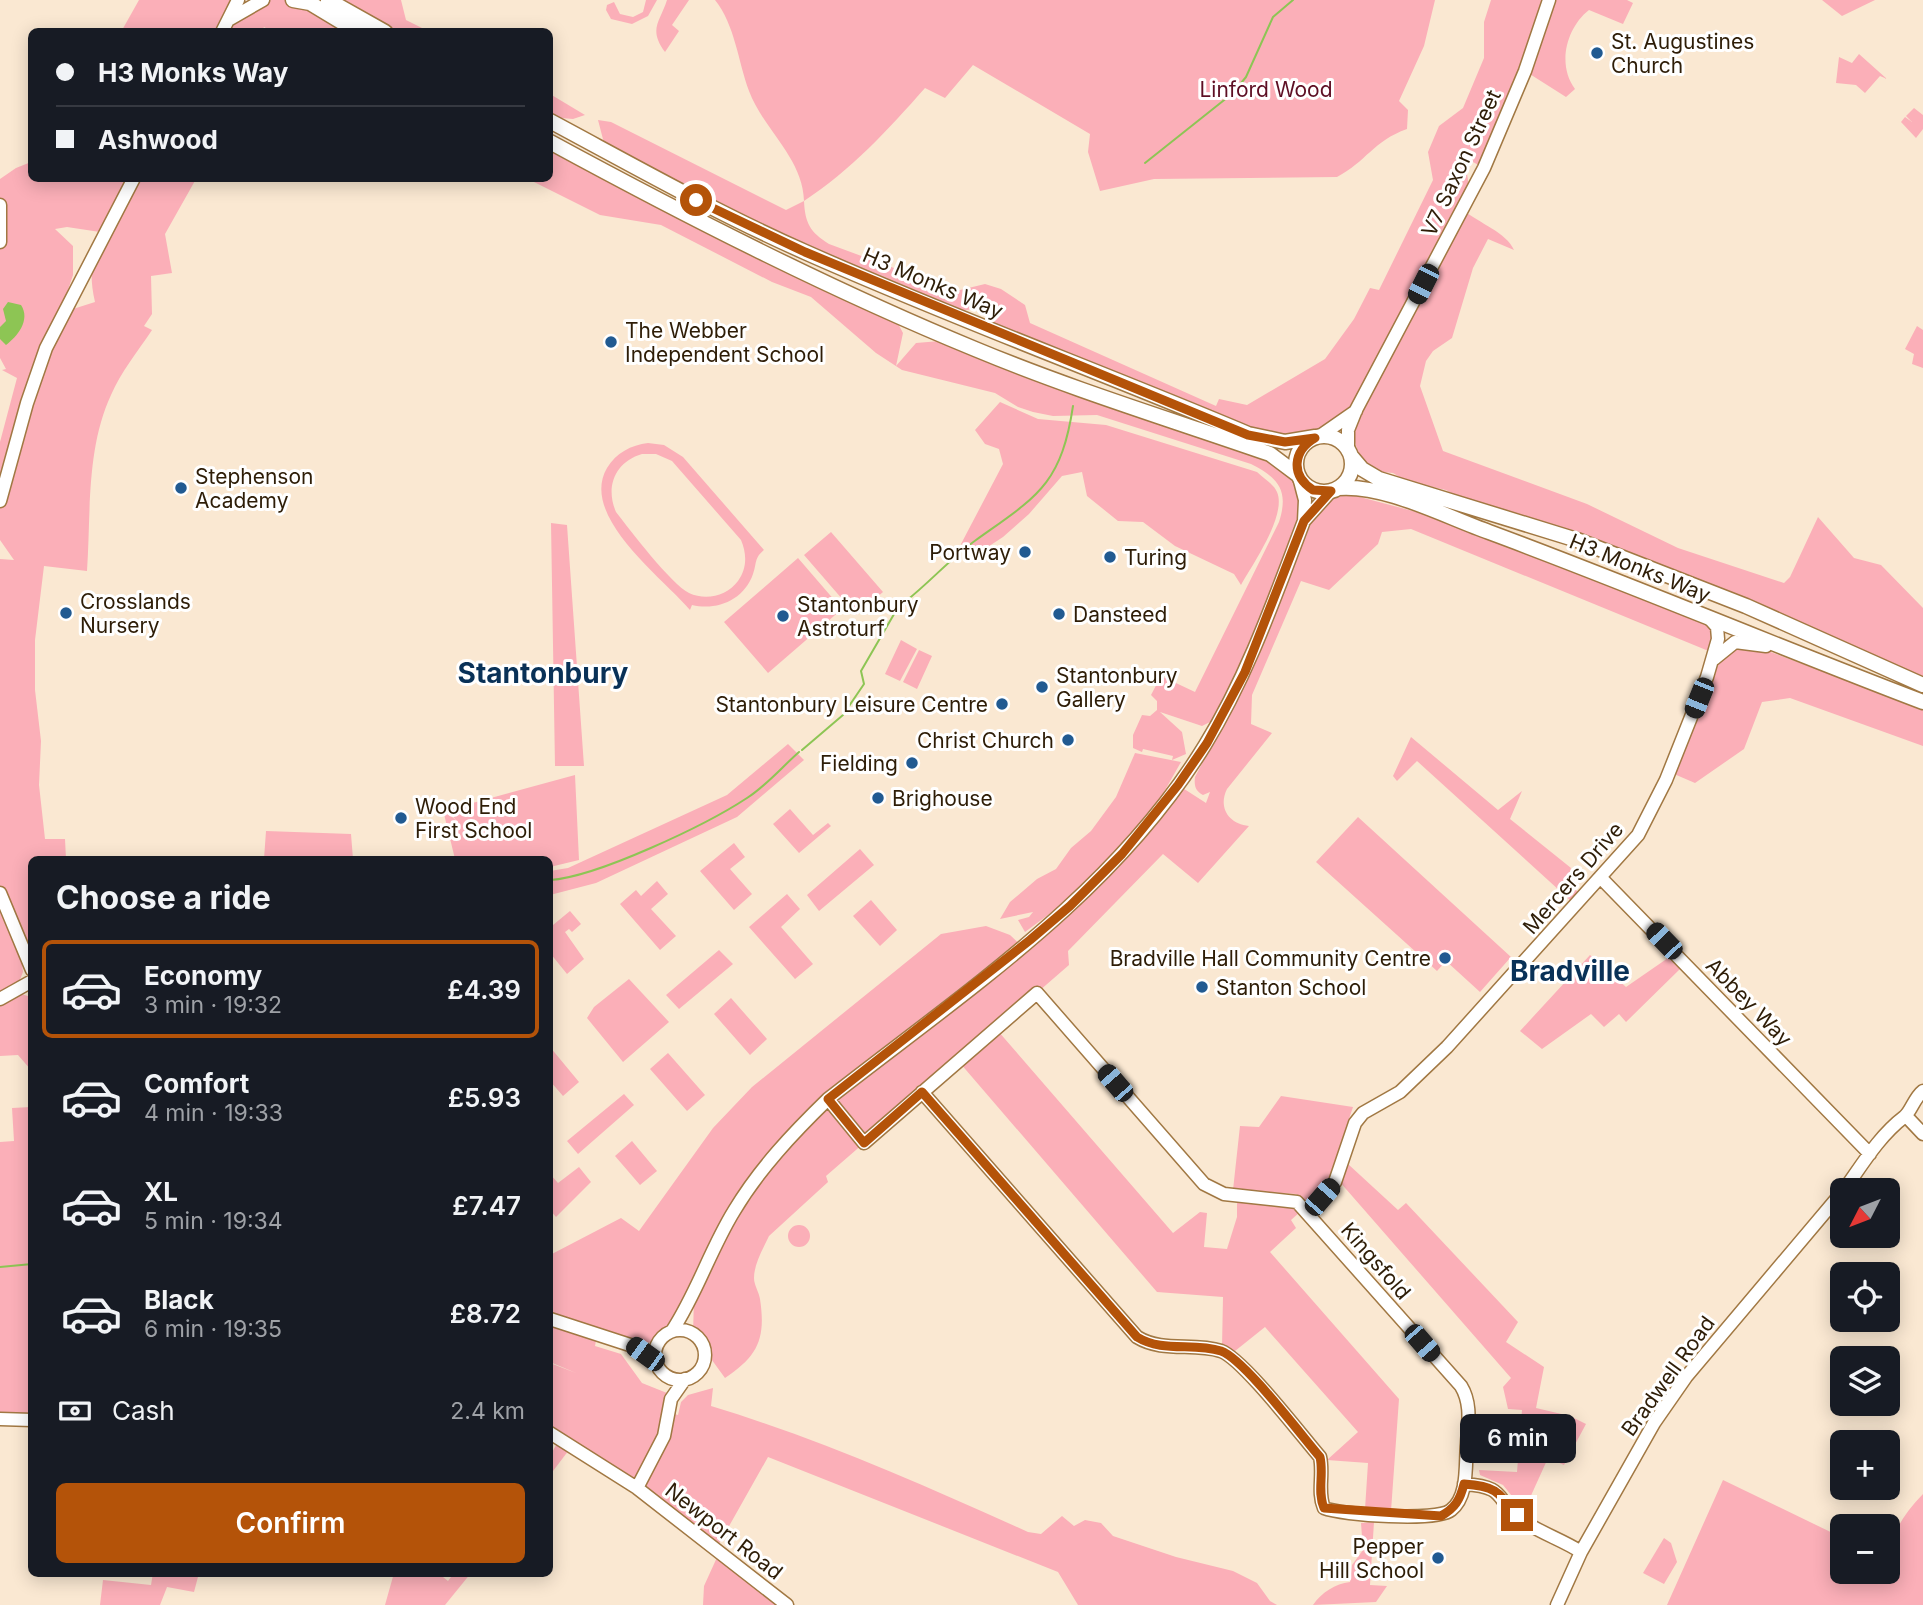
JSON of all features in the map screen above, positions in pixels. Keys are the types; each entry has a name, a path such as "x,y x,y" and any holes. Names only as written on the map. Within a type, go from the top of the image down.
{"main road":[{"path":"293,0 327,3 346,17 355,28"},
{"path":"346,17 375,28"},
{"name":"H3 Monks Way","path":"553,123 672,188 794,247 1246,440"},
{"name":"H3 Monks Way","path":"553,144 796,269 998,359 1268,447 1299,476"},
{"path":"1317,437 1336,439 1350,454 1350,474 1335,489 1313,490 1299,476 1296,464 1298,453 1317,437"},
{"name":"H3 Monks Way","path":"1268,447 1317,437"},
{"name":"H3 Monks Way","path":"1350,454 1371,483"},
{"name":"H3 Monks Way","path":"1335,489 1371,483 1577,540 1746,606 1917,682"},
{"name":"H3 Monks Way","path":"1400,492 1916,700"}],"street":[{"path":"224,28 238,0"},
{"path":"230,19 263,0"},
{"name":"V7 Saxon Street","path":"1350,454 1348,430 1484,168 1549,1"},
{"path":"0,501 39,369 72,293 132,182"},
{"path":"0,205 0,242"},
{"name":"V7 Saxon Street","path":"1317,437 1360,403"},
{"path":"633,1346 660,1340 671,1331 694,1295 714,1249 746,1193 794,1132 828,1099 1070,906 1122,854 1186,774 1245,672 1304,521 1305,499 1299,476"},
{"path":"1304,521 1335,489"},
{"name":"Mercers Drive","path":"1309,1212 1335,1182 1355,1123 1363,1113 1412,1082 1629,846 1648,818 1672,766 1712,661 1718,639 1717,627 1709,618"},
{"path":"1712,661 1735,642 1746,641 1794,652"},
{"name":"Abbey Way","path":"1600,877 1870,1154"},
{"path":"0,893 28,960"},
{"path":"0,999 28,984"},
{"path":"15,992 28,996"},
{"name":"Kingsfold","path":"1037,993 1204,1184 1224,1194 1286,1199 1297,1202 1309,1212 1466,1395 1469,1410 1464,1484 1461,1498 1452,1510 1441,1516 1324,1508 1321,1500 1323,1468 1320,1457 1238,1364 1219,1350 1159,1346 1137,1337 922,1092 1037,993"},
{"name":"Bradwell Road","path":"1852,1178 1889,1128 1906,1116 1909,1106 1923,1091"},
{"path":"828,1099 864,1143 922,1092"},
{"path":"1906,1116 1923,1134"},
{"name":"Bradwell Road","path":"1557,1605 1581,1552 1642,1443 1686,1377 1830,1206"},
{"path":"637,1488 656,1455 670,1406 685,1379 697,1373 705,1359 704,1347 693,1334 694,1295"},
{"path":"553,1321 633,1346 657,1363"},
{"path":"671,1331 693,1334"},
{"path":"660,1340 655,1355 665,1375 670,1406"},
{"path":"665,1375 685,1379"},
{"path":"0,1419 28,1420"},
{"name":"Newport Road","path":"553,1435 637,1488 787,1605"},
{"path":"1464,1484 1488,1485 1497,1490 1523,1520 1581,1552"}],"green space":[{"path":"139,0 238,0 231,18 263,0 293,0 352,28 264,27 123,28"},
{"path":"345,0 401,0 406,20 422,28 380,28 369,24 351,11"},
{"path":"646,0 657,0 648,16 632,24 611,19 606,10 607,5 614,2 620,14 633,17 643,12"},
{"path":"667,0 689,0 672,25 679,31 665,52 656,31"},
{"name":"Linford Wood","path":"715,0 1435,0 1424,46 1399,101 1408,110 1407,129 1386,139 1337,177 1154,179 1100,191 1088,152 1090,134 973,65 945,98 925,88 853,163 804,201 802,185 790,157 755,105 732,32"},
{"path":"1491,0 1627,0 1633,3 1623,24 1589,10 1575,27 1565,58 1569,79 1575,89 1566,97 1525,71 1484,168 1460,155 1468,182 1468,196 1463,210 1499,233 1514,250 1488,239 1473,268 1452,338 1433,351 1426,361 1420,386 1443,451 1587,504 1678,548 1784,583 1790,577 1818,517 1854,558 1881,565 1923,608 1923,683 1746,606 1477,508 1446,490 1406,481 1393,473 1373,471 1361,456 1356,444 1356,411 1320,436 1248,434 984,328 995,301 986,308 948,312 805,252 604,143 598,120 611,122 786,210 804,201 810,226 829,244 956,291 985,284 1001,289 1025,305 1030,323 1216,406 1219,399 1247,405 1325,359 1354,319 1370,288 1379,290 1433,180 1428,152 1439,126 1463,108 1484,58 1484,22"},
{"path":"1822,0 1875,0 1842,16"},
{"path":"1859,54 1887,79 1880,76 1865,93 1856,85 1836,83 1839,57 1852,63"},
{"path":"553,96 585,115 573,119 553,117"},
{"path":"1914,108 1923,115 1923,129 1916,138 1901,122 1905,117 1912,122 1906,116"},
{"path":"553,144 895,318 903,333 896,366 916,343 940,341 1270,454 1298,475 1304,521 1240,668 1214,720 1202,726 1160,712 1182,732 1186,754 1172,760 1173,756 1143,749 1142,752 1133,748 1133,735 1142,715 1150,716 1157,710 1157,701 1151,695 1161,676 1195,692 1279,522 1283,502 1275,480 1251,464 1097,415 1053,416 1033,412 1018,407 995,393 902,370 876,353 811,297 772,282 661,225 600,215 534,182 553,182"},
{"path":"28,163 28,182 194,182 165,234 172,273 151,276 152,314 144,326 152,330 111,395 97,437 91,481 87,571 44,566 35,640 35,690 41,741 39,785 45,839 65,839 66,856 28,856 28,956 20,947 23,972 15,992 28,996 28,1067 18,1055 0,1056 0,559 14,560 0,540 0,442 17,378 2,370 6,369 0,358 0,179","holes":["67,227 100,232 92,267 95,302 73,309 41,371 73,275 73,246 55,229"]},
{"path":"1917,326 1923,330 1923,368 1912,364 1914,354 1905,349"},
{"path":"1000,402 1038,419 1106,425 1257,472 1276,489 1279,502 1273,526 1241,585 1234,574 1175,546 1143,522 1118,521 1087,496 1082,472 1062,476 1029,514 1003,537 974,556 961,544 1003,464 999,449 985,444 975,430"},
{"path":"642,444 664,445 683,457 764,550 757,558 749,583 729,602 711,606 692,605 690,610 627,545 614,525 604,506 601,487 607,468 619,454","holes":["642,454 656,454 672,461 741,540 745,556 743,572 733,586 716,596 702,597 681,588 616,512 612,485 619,469"]},
{"path":"1341,492 1359,492 1360,497 1443,519 1701,618 1714,629 1711,652 1411,529 1382,532 1378,544 1329,590 1301,581 1252,695 1251,724 1272,733 1224,796 1224,808 1230,818 1249,826 1198,883 1163,854 1068,951 1069,965 826,1176 828,1182 769,1236 754,1273 762,1313 760,1336 752,1354 736,1370 725,1378 693,1334 694,1298 672,1326 654,1340 632,1343 597,1335 595,1346 621,1354 642,1383 672,1395 668,1412 678,1415 681,1402 688,1395 713,1388 711,1406 832,1448 1028,1532 1041,1534 1062,1516 1074,1526 1085,1520 1101,1523 1113,1536 1176,1557 1233,1571 1257,1583 1270,1601 1277,1605 1078,1605 1058,1572 768,1457 715,1551 572,1446 553,1471 553,1451 560,1438 553,1434 553,1364 576,1373 553,1363 553,1253 621,1218 639,1231 713,1128 752,1087 941,934 986,926 1010,935 1023,947 1070,906 1178,785 1206,803 1210,792 1203,795 1198,792 1195,777 1249,674 1315,514"},
{"path":"551,523 567,525 584,766 555,766"},
{"path":"831,532 883,592 856,615 804,555"},
{"name":"Stantonbury Astroturf","path":"798,558 842,609 768,673 724,622"},
{"path":"901,640 917,649 900,681 885,674"},
{"path":"1749,644 1923,709 1923,746 1790,698 1762,702 1744,749 1695,783 1674,774 1719,659 1724,652"},
{"path":"919,650 932,656 917,689 903,682"},
{"path":"1411,737 1498,810 1522,791 1510,819 1571,868 1567,881 1578,892 1571,901 1417,761 1397,781 1393,776"},
{"path":"788,744 804,760 737,817 596,883 553,894 553,870 568,868 727,795"},
{"path":"1135,753 1181,762 1160,799 1079,892 1025,932 1018,920 1029,917 1033,912 1000,919 1010,902 1037,879 1056,869 1071,848 1091,831 1116,797"},
{"path":"575,775 579,860 553,866 553,856 454,856 443,810 456,820 447,810"},
{"path":"790,809 813,835 828,823 831,826 799,853 773,824"},
{"path":"1358,817 1511,957 1480,992 1446,961 1437,971 1316,862"},
{"path":"266,831 351,834 353,856 264,856"},
{"path":"734,843 745,857 730,869 752,894 734,910 700,871"},
{"path":"860,849 874,865 819,911 807,895"},
{"path":"657,881 668,894 651,909 676,936 660,950 620,904 636,890 641,896"},
{"path":"787,894 800,909 781,927 813,964 795,979 749,927"},
{"path":"871,900 897,930 880,946 853,916"},
{"path":"570,911 581,924 572,932 569,929 565,932 584,959 567,974 553,957 553,925"},
{"path":"719,950 733,964 679,1009 666,995"},
{"path":"1590,955 1626,987 1668,958 1680,969 1626,1022 1619,1014 1604,1027 1591,1014 1542,1049 1520,1031"},
{"path":"629,979 669,1022 623,1062 587,1018 594,1007"},
{"path":"731,998 767,1039 750,1055 714,1014"},
{"path":"998,1031 1173,1233 1200,1212 1207,1213 1204,1247 1227,1249 1237,1217 1237,1199 1283,1203 1301,1211 1291,1220 1296,1228 1270,1252 1399,1399 1391,1511 1365,1509 1368,1463 1327,1460 1358,1432 1265,1327 1235,1351 1222,1347 1223,1297 1157,1292 960,1063"},
{"path":"553,1051 579,1082 563,1096 553,1084"},
{"path":"668,1053 705,1095 687,1111 650,1069"},
{"path":"624,1094 634,1105 578,1154 567,1141"},
{"path":"1281,1096 1353,1107 1328,1181 1307,1202 1296,1194 1233,1190 1240,1126 1259,1127"},
{"path":"28,1107 28,1415 0,1419 0,1142 14,1141 12,1108"},
{"path":"632,1141 657,1171 640,1185 615,1156"},
{"path":"1348,1164 1398,1210 1406,1203 1518,1322 1506,1342 1544,1367 1536,1408 1570,1416 1586,1424 1564,1465 1548,1458 1524,1511 1503,1485 1480,1475 1479,1470 1517,1472 1522,1410 1508,1409 1503,1387 1511,1378 1339,1181"},
{"path":"579,1167 591,1182 556,1217 553,1214 553,1177 558,1183"},
{"path":"799,1225 807,1228 810,1236 807,1244 799,1247 791,1244 788,1236 791,1228"},
{"path":"1723,1480 1830,1532 1830,1584 1900,1584 1900,1524 1923,1494 1923,1605 1667,1605"},
{"path":"1374,1522 1370,1585 1387,1586 1376,1602 1313,1605 1329,1589 1350,1582 1352,1565 1363,1550 1361,1523"},
{"path":"1664,1538 1671,1543 1677,1562 1664,1584 1643,1573"},
{"path":"719,1553 787,1605 703,1605 704,1586"},
{"path":"152,1577 198,1577 194,1592 167,1587 160,1605 100,1605 103,1580 151,1585"},
{"path":"393,1577 443,1577 448,1581 451,1577 468,1577 445,1605 385,1605"}],"shaded area":[{"path":"8,302 21,305 24,322 6,345 0,339 0,327 6,321 3,309"}],"waterway":[{"path":"1145,163 1233,93 1246,77 1273,17 1293,0"},
{"path":"906,601 958,554 1015,512 1042,487 1061,455 1073,406"},
{"path":"847,709 864,684 861,671 897,609"},
{"path":"802,750 843,715"},
{"path":"553,880 595,870 622,860 706,822 754,793 799,752"},
{"path":"0,1267 28,1264"}],"place":[{"name":"St. Augustines Church","path":"1597,53"},
{"name":"The Webber Independent School","path":"611,342"},
{"name":"Stephenson Academy","path":"181,488"},
{"name":"Portway","path":"1025,552"},
{"name":"Turing","path":"1110,557"},
{"name":"Crosslands Nursery","path":"66,613"},
{"name":"Dansteed","path":"1059,614"},
{"name":"Stantonbury Astroturf","path":"783,616"},
{"name":"Stantonbury Gallery","path":"1042,687"},
{"name":"Stantonbury Leisure Centre","path":"1002,704"},
{"name":"Christ Church","path":"1068,740"},
{"name":"Fielding","path":"912,763"},
{"name":"Brighouse","path":"878,798"},
{"name":"Wood End First School","path":"401,818"},
{"name":"Bradville Hall Community Centre","path":"1445,958"},
{"name":"Stanton School","path":"1202,987"},
{"name":"Pepper Hill School","path":"1438,1558"}],"district":[{"name":"Stantonbury","path":"543,673"},
{"name":"Bradville","path":"1570,971"}],"route":[{"path":"696,200 805,252 938,309 1151,393 1248,435 1270,442 1315,438 1305,443 1298,453 1298,475 1305,485 1313,490 1331,491 1304,521 1245,672 1207,743 1186,774 1122,854 1070,906 828,1099 864,1143 922,1092 1137,1337 1149,1345 1219,1350 1238,1364 1320,1457 1323,1468 1321,1500 1324,1508 1441,1516 1452,1510 1461,1498 1464,1484 1488,1485 1497,1490 1517,1515"}]}
